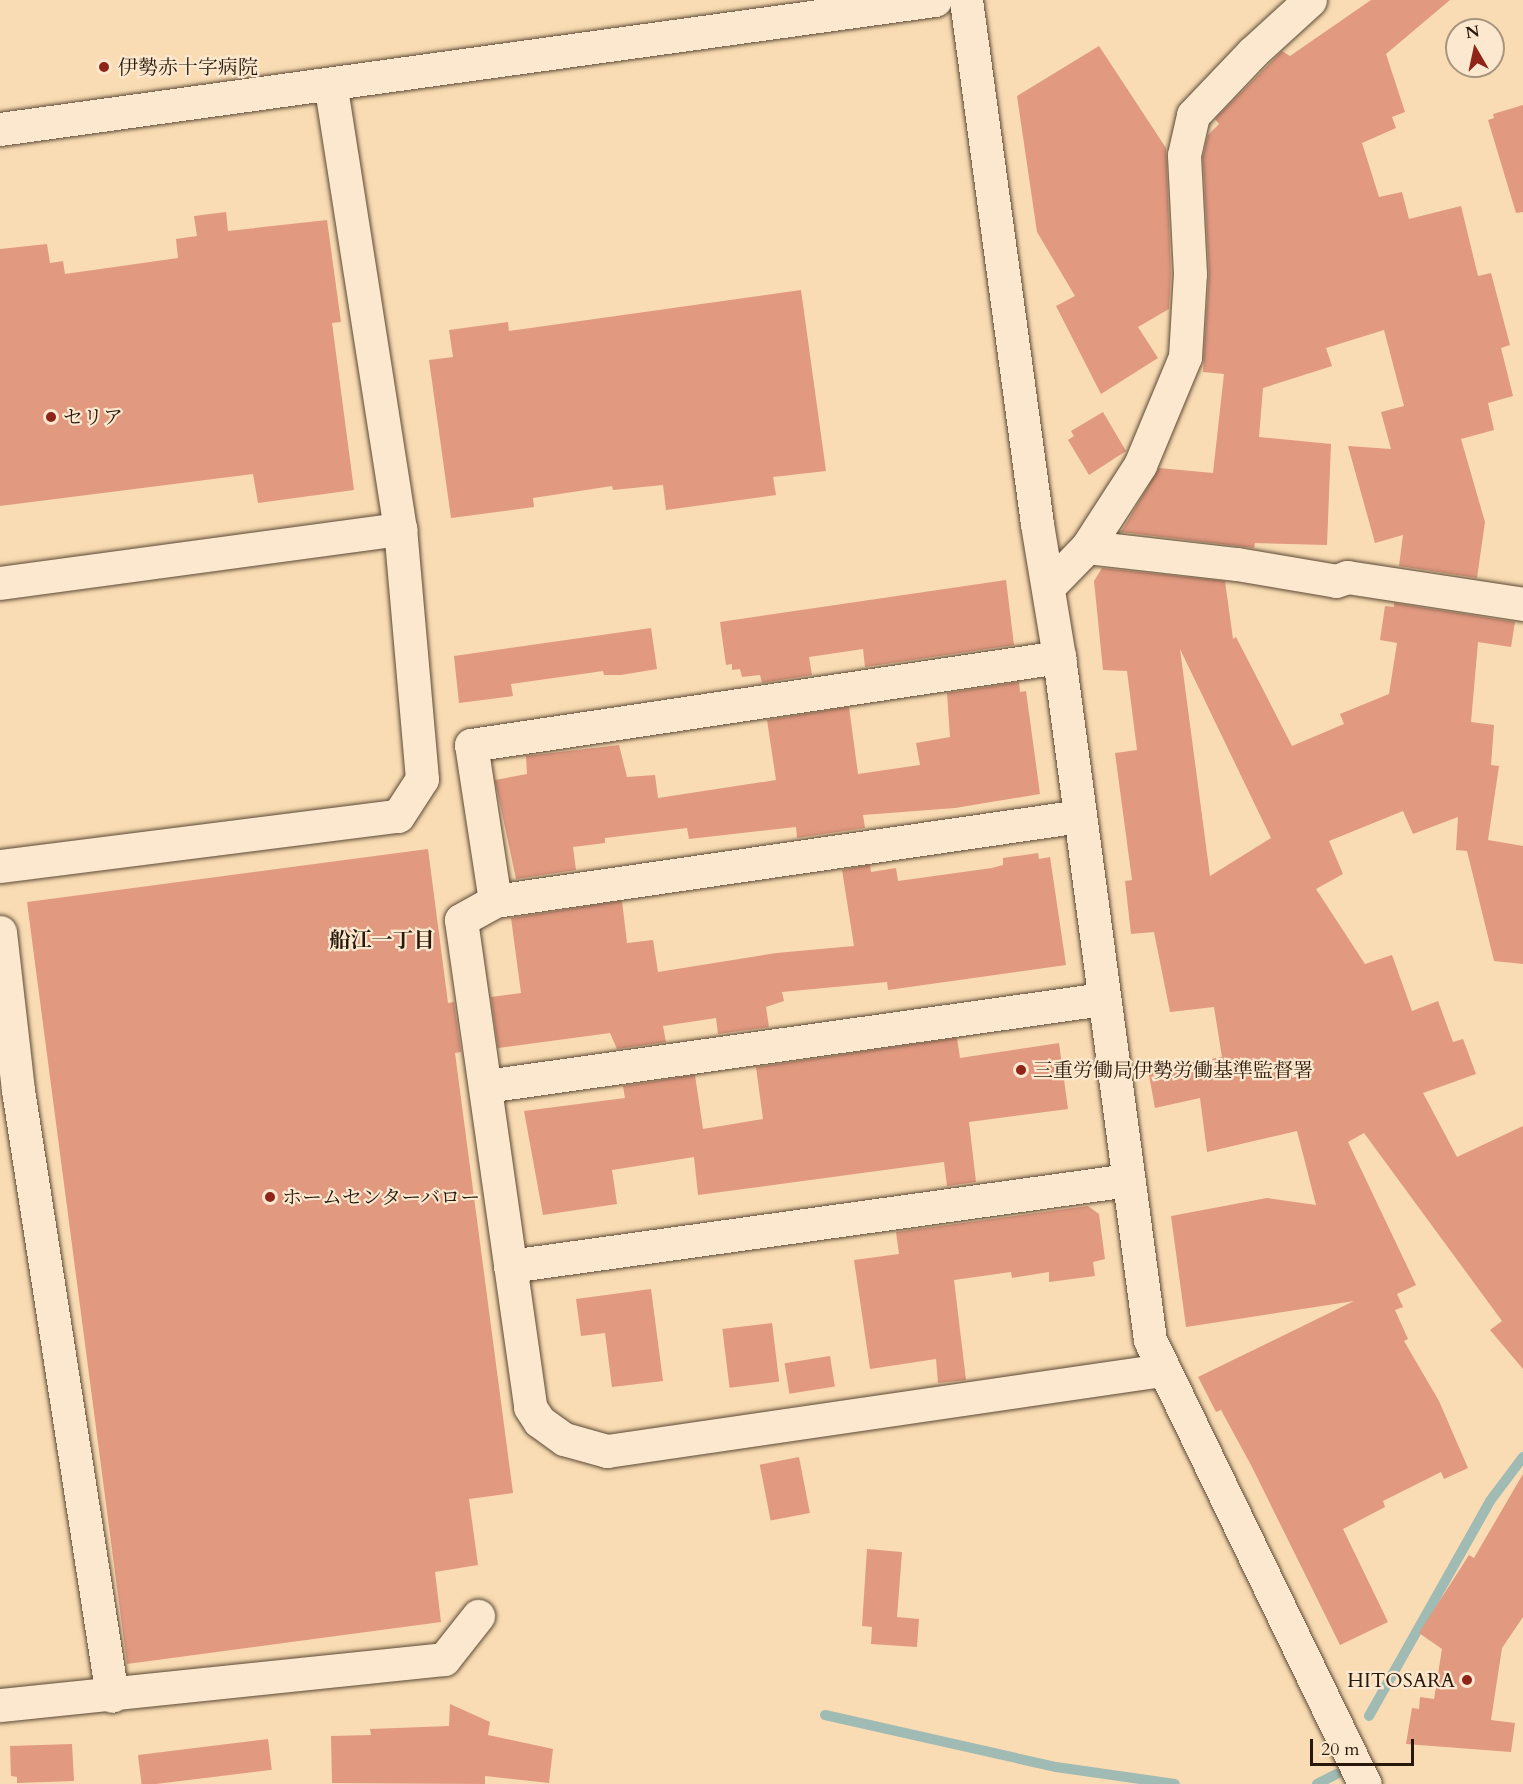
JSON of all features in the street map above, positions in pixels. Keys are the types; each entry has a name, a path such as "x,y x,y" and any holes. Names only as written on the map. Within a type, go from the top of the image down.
{"street":[{"path":"0,129 935,0"},
{"path":"966,0 1059,657 1150,1340 1162,1370 1365,1784"},
{"path":"1049,586 1087,547 1140,465 1185,357 1190,274 1184,155 1193,115 1253,52 1310,0"},
{"path":"0,866 398,816 422,779 400,529 330,84"},
{"path":"0,583 400,529"},
{"path":"1087,547 1237,564 1336,581 1347,577 1523,604"},
{"path":"495,901 471,745 1059,657"},
{"path":"1080,816 495,901 461,920 530,1407 539,1421 564,1439 607,1451 1162,1370"},
{"path":"0,932 18,1090 112,1696"},
{"path":"486,1086 1103,999"},
{"path":"510,1266 1128,1180"},
{"path":"0,1705 112,1696 444,1659 478,1616"}],"building":[{"path":"1371,0 1450,0 1386,54 1405,112 1392,117 1396,128 1362,143 1379,197 1402,192 1409,219 1461,206 1478,276 1491,273 1510,345 1501,348 1513,396 1488,403 1494,430 1461,439 1485,522 1477,578 1399,566 1403,535 1375,543 1348,446 1391,449 1381,412 1404,406 1384,330 1326,348 1332,366 1263,388 1259,437 1331,444 1327,545 1255,543 1254,548 1121,532 1159,468 1213,473 1224,374 1203,372 1209,273 1203,157 1208,135 1219,124 1215,119 1282,51 1290,56"},
{"path":"1099,46 1166,148 1171,274 1169,309 1138,327 1158,358 1101,394 1056,306 1075,296 1037,232 1017,96"},
{"path":"1523,105 1523,212 1516,213 1488,120 1494,118 1493,114"},
{"path":"226,212 228,231 327,220 341,322 332,323 354,490 258,503 253,474 0,506 0,249 47,244 50,263 63,261 65,274 178,258 176,239 197,236 194,216"},
{"path":"801,290 826,471 773,477 776,495 666,510 663,485 613,490 612,486 533,498 534,507 451,518 429,360 453,357 449,330 508,322 509,331"},
{"path":"1103,412 1126,451 1089,475 1068,440 1074,436 1071,431"},
{"path":"1102,568 1225,581 1233,639 1236,637 1292,746 1344,724 1340,714 1389,694 1397,643 1380,640 1385,606 1394,607 1394,603 1515,622 1511,647 1478,642 1471,722 1494,725 1491,765 1499,766 1488,840 1523,846 1523,964 1494,961 1467,851 1456,850 1458,817 1413,834 1403,811 1329,841 1343,874 1316,889 1365,964 1392,955 1412,1011 1438,1001 1453,1042 1463,1039 1476,1074 1423,1093 1457,1157 1523,1126 1523,1369 1490,1330 1502,1321 1364,1133 1348,1142 1416,1285 1397,1294 1403,1307 1395,1310 1408,1339 1404,1341 1439,1401 1468,1468 1444,1479 1441,1472 1383,1501 1385,1507 1343,1529 1388,1622 1340,1645 1252,1467 1221,1410 1216,1412 1198,1377 1354,1301 1186,1327 1171,1216 1267,1198 1316,1205 1297,1131 1207,1152 1200,1098 1155,1108 1148,1070 1222,1057 1214,1007 1170,1012 1154,932 1131,934 1125,881 1132,880 1115,753 1137,750 1127,671 1103,670 1094,581","holes":["1180,649 1271,838 1210,876"]},
{"path":"1006,580 1014,645 865,667 863,649 809,657 812,675 762,683 760,675 742,677 740,669 732,670 732,664 726,665 720,622"},
{"path":"651,628 657,669 621,675 604,675 603,671 511,684 513,696 459,703 454,656"},
{"path":"1019,682 1020,692 1026,691 1040,794 955,808 863,815 865,828 797,838 796,827 689,839 687,828 605,838 605,843 573,847 576,870 516,879 495,780 527,774 526,756 619,745 627,777 655,775 658,798 776,780 767,720 849,707 858,774 920,765 916,743 950,737 947,693"},
{"name":"ホームセンターバロー","path":"428,849 448,1003 454,1002 461,1052 455,1053 513,1493 469,1499 478,1565 435,1572 441,1622 127,1664 27,902"},
{"path":"1038,853 1039,859 1050,857 1066,965 888,990 887,982 782,992 784,1001 766,1007 769,1027 718,1034 716,1018 663,1026 666,1042 617,1049 610,1033 498,1048 491,997 521,993 511,918 622,901 627,943 653,940 658,972 776,953 854,946 842,870 870,865 871,872 896,868 898,881 992,868 1003,865 1003,858"},
{"path":"957,1038 960,1058 1059,1043 1068,1109 969,1122 976,1182 947,1186 944,1162 698,1195 694,1157 612,1170 617,1204 543,1215 524,1111 625,1098 623,1086 695,1075 703,1129 763,1119 756,1067"},
{"path":"1088,1206 1099,1214 1105,1259 1093,1262 1095,1276 1049,1282 1049,1272 1012,1278 1011,1272 954,1280 966,1380 938,1383 936,1359 870,1369 854,1260 899,1254 896,1232"},
{"path":"651,1289 663,1381 612,1387 605,1333 581,1336 576,1299"},
{"path":"772,1323 779,1382 730,1388 722,1329"},
{"path":"830,1356 835,1387 789,1394 785,1363"},
{"path":"799,1457 810,1513 771,1521 760,1465"},
{"path":"1523,1474 1523,1617 1502,1648 1491,1720 1515,1723 1511,1752 1406,1744 1412,1708 1419,1709 1420,1697 1434,1699 1442,1649 1419,1633 1469,1555 1474,1558"},
{"path":"867,1549 902,1552 897,1617 919,1619 917,1647 871,1644 872,1627 862,1626"},
{"path":"450,1704 490,1722 488,1735 553,1749 549,1783 485,1776 485,1784 332,1783 331,1736 371,1735 370,1729 449,1726"},
{"path":"268,1739 272,1770 142,1784 138,1755"},
{"path":"72,1744 74,1781 17,1783 17,1777 11,1776 10,1746"}],"waterway":[{"path":"1369,1716 1490,1501 1523,1457"},
{"path":"825,1715 1056,1767 1175,1784"},
{"path":"1317,1784 1337,1774"}],"place":[{"name":"伊勢赤十字病院","path":"104,67"},
{"name":"セリア","path":"51,417"},
{"name":"三重労働局伊勢労働基準監督署","path":"1021,1070"},
{"name":"ホームセンターバロー","path":"270,1197"},
{"name":"HITOSARA","path":"1467,1680"}],"district":[{"name":"船江一丁目","path":"382,941"}]}
